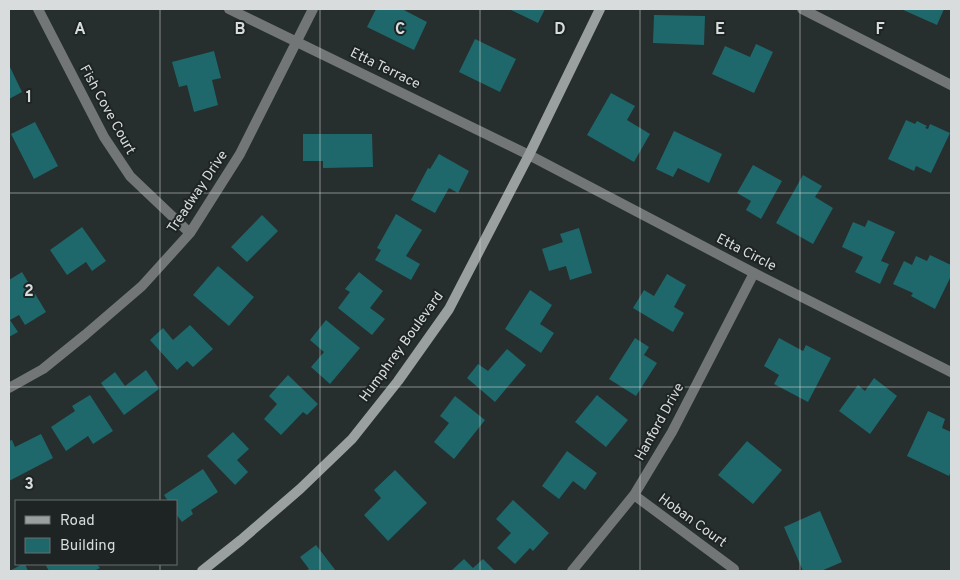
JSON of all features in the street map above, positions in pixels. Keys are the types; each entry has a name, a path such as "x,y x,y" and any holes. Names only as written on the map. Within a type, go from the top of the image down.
{"street":[{"name":"Fish Cove Court","path":"38,9 104,137 130,176 190,233"},
{"name":"Etta Terrace","path":"229,9 529,155"},
{"name":"Treadway Drive","path":"9,388 42,369 85,335 142,286 190,233 240,154 313,9"},
{"name":"Humphrey Boulevard","path":"202,571 293,495 352,439 398,381 449,309 529,155 600,9"},
{"path":"802,9 951,84"},
{"name":"Etta Circle","path":"529,155 754,273 951,372"},
{"name":"Hanford Drive","path":"572,571 634,495 672,432 754,273"},
{"name":"Hoban Court","path":"634,495 734,568"}],"building":[{"path":"376,9 402,9 427,22 414,50 367,27"},
{"path":"509,9 545,9 538,23"},
{"path":"901,9 944,9 937,25"},
{"path":"654,15 705,16 704,45 653,43"},
{"path":"475,39 516,59 500,92 459,72"},
{"path":"756,44 773,52 754,93 712,74 725,46 750,57"},
{"path":"214,51 221,78 212,80 218,105 194,112 187,85 179,87 172,62"},
{"path":"9,65 22,92 9,99"},
{"path":"611,93 635,106 627,120 650,134 634,162 587,135"},
{"path":"906,120 915,124 917,121 927,126 925,128 928,129 930,124 950,133 931,173 916,166 914,171 888,159"},
{"path":"35,122 58,166 34,179 11,134"},
{"path":"674,131 722,154 709,183 678,168 673,177 656,169"},
{"path":"303,134 372,134 373,167 323,168 323,161 303,161"},
{"path":"439,154 469,171 458,193 449,188 435,213 411,200 428,168 430,169"},
{"path":"753,165 782,181 761,219 746,210 751,201 737,193"},
{"path":"803,175 822,186 815,197 833,208 813,244 776,223"},
{"path":"396,214 422,230 406,256 420,264 411,280 375,260 381,250 377,248"},
{"path":"262,215 278,231 247,262 231,247"},
{"path":"868,220 895,232 881,261 889,264 880,284 855,272 863,257 842,247 853,222 865,227"},
{"path":"82,227 106,261 92,271 86,262 67,275 50,250"},
{"path":"579,228 592,273 570,280 566,266 549,271 542,249 563,242 560,234"},
{"path":"930,255 951,265 951,276 935,309 911,296 913,293 893,284 904,261 912,265 916,256 927,261"},
{"path":"218,266 254,297 229,326 193,295"},
{"path":"22,272 46,312 25,325 19,315 10,320 18,332 9,337 9,280"},
{"path":"359,272 383,291 370,308 385,319 372,335 338,308 350,292 345,289"},
{"path":"667,274 686,285 674,307 684,313 673,332 633,308 644,290 654,296"},
{"path":"530,290 552,305 540,324 554,333 541,353 505,329"},
{"path":"326,320 360,348 330,384 311,367 324,352 310,340"},
{"path":"190,325 213,349 193,367 187,361 177,370 150,340 163,328 173,340"},
{"path":"635,338 649,347 644,355 657,363 636,396 609,379"},
{"path":"779,338 803,351 806,345 831,358 808,402 774,384 779,375 764,366"},
{"path":"507,349 526,365 495,402 467,378 478,364 488,371"},
{"path":"146,370 159,389 124,415 101,383 115,372 125,386"},
{"path":"288,375 318,404 307,415 303,412 281,435 264,419 277,404 269,396"},
{"path":"874,378 897,396 870,434 839,411 858,385 865,391"},
{"path":"90,395 113,431 93,444 88,436 66,451 51,427 75,411 72,406"},
{"path":"597,395 628,420 606,447 575,422"},
{"path":"455,396 485,420 454,459 434,442 449,423 440,416"},
{"path":"928,411 945,419 942,428 951,432 951,471 949,476 907,456"},
{"path":"233,432 249,449 237,460 248,472 235,485 207,456"},
{"path":"41,434 53,458 9,481 9,441 12,440 15,447"},
{"path":"747,441 782,470 753,504 718,475"},
{"path":"567,451 597,473 585,490 573,481 559,499 542,486"},
{"path":"203,469 218,492 191,510 193,514 182,522 178,517 178,500 167,500 164,495"},
{"path":"395,470 427,503 388,541 364,515 381,498 374,490"},
{"path":"513,500 549,533 533,551 530,548 515,564 497,548 511,533 496,519"},
{"path":"820,511 842,562 821,571 803,571 784,527"},
{"path":"316,545 336,571 305,571 309,569 300,557"},
{"path":"464,559 473,568 483,559 495,571 451,571"},
{"path":"21,565 25,565 28,571 9,571"},
{"path":"46,565 98,565 100,568 94,571 49,571"}]}
